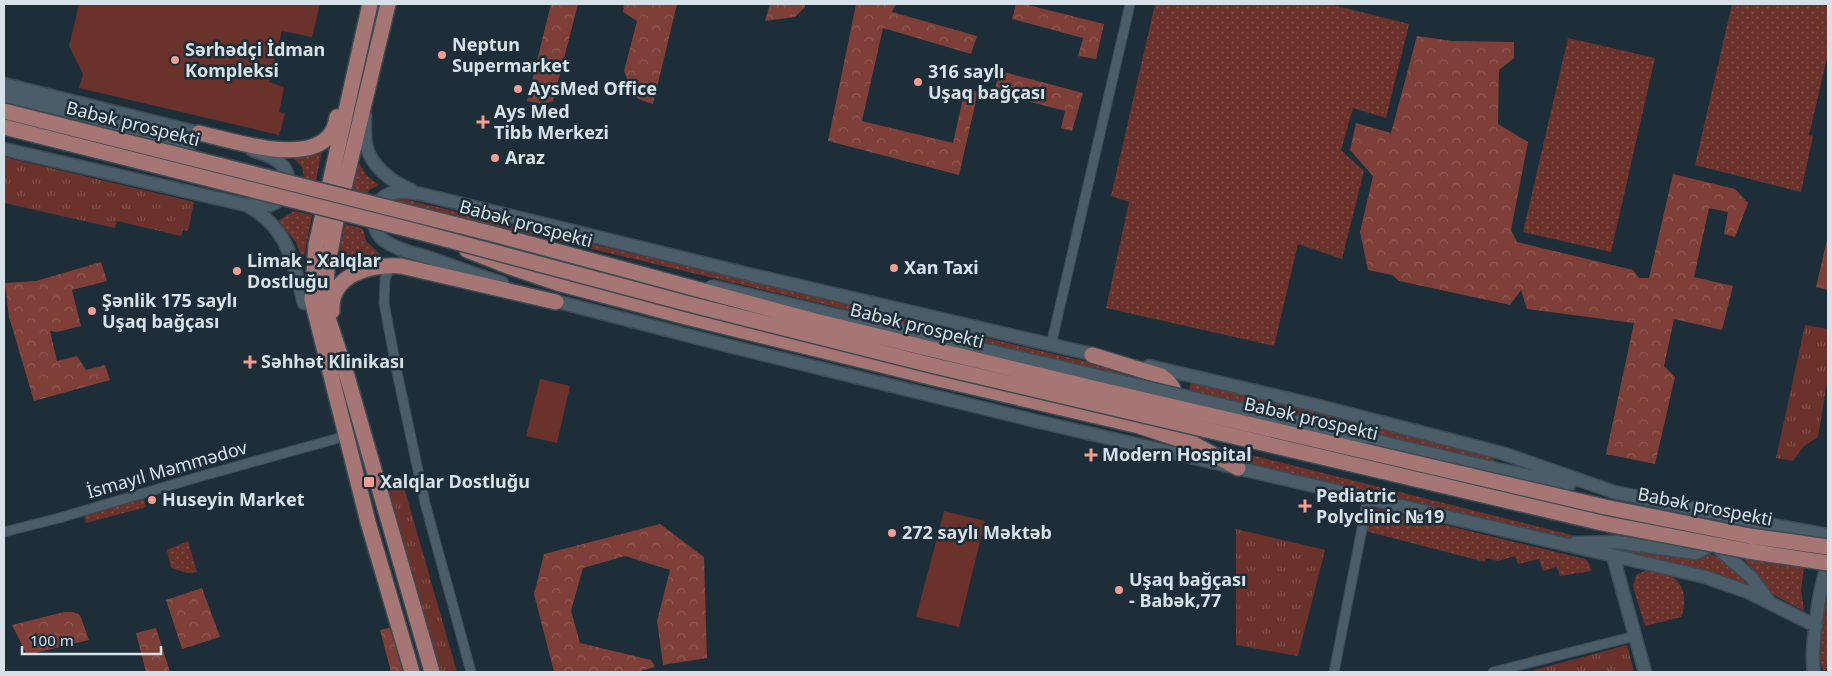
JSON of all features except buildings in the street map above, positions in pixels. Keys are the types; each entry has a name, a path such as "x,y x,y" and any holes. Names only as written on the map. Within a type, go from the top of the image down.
{"main road":[{"path":"304,303 305,274 309,252 364,4"},
{"path":"370,4 321,221 314,264 312,300 368,522 412,672"},
{"path":"388,4 336,221 327,269 325,304 432,672"},
{"name":"Babək prospekti","path":"4,84 199,133 266,155 281,164 286,170 288,185 281,198 269,205 246,205"},
{"path":"367,91 365,142 371,156 375,163 395,182 421,194"},
{"path":"4,96 94,118 237,170"},
{"name":"Babək prospekti","path":"4,111 497,235 805,319 1093,388 1624,511 1750,536 1828,547"},
{"path":"199,133 280,150 302,150 325,140 331,134 338,116"},
{"name":"Babək prospekti","path":"4,127 419,232 813,336 1460,490 1688,540 1828,564"},
{"path":"4,135 233,185"},
{"path":"4,149 246,205 268,220 283,238 288,249 317,351 335,395"},
{"path":"421,194 392,193 379,202 373,218 374,227 382,238 405,250 556,302"},
{"name":"Babək prospekti","path":"421,194 748,274 1051,345 1197,376 1505,454 1614,492 1745,520 1828,535"},
{"path":"419,232 557,283 934,378 1139,426 1194,444 1238,468"},
{"path":"497,235 1501,470 1614,492 1704,517 1713,530 1710,543 1706,548 1696,553 1616,542 1560,544"},
{"path":"347,376 332,311 334,295 342,282 358,272 371,267 401,266 556,302 884,384 1713,580 1748,592 1816,626"},
{"path":"1092,354 1161,376 1170,384 1176,399 1170,418 1158,426 1139,426"},
{"path":"1745,520 1725,523 1719,531 1717,544 1721,551 1751,577 1770,602"},
{"path":"1613,556 1645,672"},
{"path":"1814,672 1813,650 1820,595 1828,564"}],"street":[{"path":"1051,345 1130,4"},
{"path":"391,265 385,279 384,302 396,368 426,503 471,672"},
{"path":"317,351 339,438 355,472"},
{"name":"İsmayıl Məmmədov","path":"4,532 339,438"},
{"path":"1334,672 1333,669 1368,498"},
{"path":"1493,672 1635,636"}],"green space":[{"name":"Sərhədçi İdman Kompleksi","path":"79,4 320,4 312,37 282,31 269,82 284,87 279,112 285,114 279,135 79,88 83,74 69,46"},
{"path":"551,4 578,4 553,101 543,104 527,101"},
{"path":"624,4 677,4 653,104 638,99 631,89 624,71 637,21 623,12"},
{"path":"770,4 805,4 805,7 795,17 765,21"},
{"path":"856,4 896,4 892,12 977,36 971,54 883,28 862,121 953,143 965,89 978,92 959,175 828,141"},
{"path":"1016,4 1024,4 1104,24 1096,59 1078,56 1083,38 1012,19"},
{"path":"1155,4 1329,4 1409,24 1386,118 1353,108 1341,150 1364,171 1342,259 1298,244 1274,346 1106,308 1129,202 1111,196"},
{"path":"1732,4 1828,4 1828,54 1809,135 1813,136 1801,192 1695,165"},
{"path":"1417,36 1452,41 1514,42 1514,58 1499,70 1498,124 1528,142 1511,230 1517,242 1633,270 1639,278 1649,278 1673,174 1735,189 1748,203 1735,237 1724,234 1728,212 1709,208 1694,277 1733,286 1722,330 1674,319 1664,366 1675,377 1655,464 1606,454 1634,323 1527,309 1521,290 1510,305 1399,281 1392,275 1368,270 1360,232 1373,176 1350,150 1356,123 1391,133"},
{"path":"1568,38 1655,58 1611,252 1523,232"},
{"path":"1000,71 1083,93 1072,131 1061,128 1065,111 994,92"},
{"path":"323,146 316,180 304,178 302,167 294,158 312,155"},
{"path":"355,156 366,175 379,185 369,190 367,195 349,189"},
{"path":"4,157 194,202 188,231 183,230 181,236 117,221 115,228 4,203"},
{"path":"395,197 1117,369 1164,385 390,201"},
{"path":"294,211 312,215 303,262 296,242 278,221"},
{"path":"345,224 363,229 366,241 380,254 353,259 336,267"},
{"path":"1828,236 1828,290 1816,287"},
{"path":"101,262 107,281 72,290 81,326 57,332 50,331 57,361 77,356 86,370 105,365 110,380 34,401 9,317 5,283 36,281"},
{"path":"1805,325 1828,329 1828,376 1818,437 1804,446 1793,461 1776,458"},
{"path":"540,379 570,386 557,443 526,436"},
{"path":"1191,381 1491,457 1496,462 1189,391"},
{"path":"1219,447 1580,537 1561,538 1244,463"},
{"path":"401,477 457,672 441,672 386,481"},
{"path":"144,499 146,507 86,523 84,514"},
{"path":"1370,507 1585,559 1589,563 1591,571 1560,576 1557,567 1543,571 1539,559 1518,564 1515,556 1498,561 1486,558 1485,562 1365,531"},
{"path":"944,511 985,521 959,627 916,617"},
{"path":"660,524 704,557 707,658 663,665 657,621 670,570 625,556 583,568 571,611 580,643 651,660 655,667 636,672 554,672 534,594 544,554"},
{"path":"1236,529 1325,550 1298,656 1236,645"},
{"path":"188,541 197,572 187,573 171,568 167,550"},
{"path":"1626,547 1699,560 1709,554 1719,556 1747,584 1696,569 1606,548"},
{"path":"1743,558 1804,567 1801,590 1804,611 1774,595"},
{"path":"1645,571 1667,574 1679,583 1684,594 1684,606 1681,617 1645,626 1633,587 1636,575"},
{"path":"1828,579 1828,672 1824,672 1818,650 1818,638"},
{"path":"202,588 220,637 182,649 166,600"},
{"path":"64,612 73,612 80,615 89,640 27,655 12,625"},
{"path":"393,627 404,672 391,672 380,630"},
{"path":"156,628 170,672 146,672 136,633"},
{"path":"1627,645 1634,672 1527,672"}],"place":[{"name":"Neptun Supermarket","path":"442,55"},
{"name":"Sərhədçi İdman Kompleksi","path":"175,60"},
{"name":"316 saylı Uşaq bağçası","path":"918,82"},
{"name":"AysMed Office","path":"518,89"},
{"name":"Ays Med Tibb Merkezi","path":"483,122"},
{"name":"Araz","path":"495,158"},
{"name":"Xan Taxi","path":"894,268"},
{"name":"Limak - Xalqlar Dostluğu","path":"237,271"},
{"name":"Şənlik 175 saylı Uşaq bağçası","path":"92,311"},
{"name":"Səhhət Klinikası","path":"250,362"},
{"name":"Modern Hospital","path":"1091,455"},
{"name":"Xalqlar Dostluğu","path":"369,482"},
{"name":"Huseyin Market","path":"152,500"},
{"name":"Pediatric Polyclinic №19","path":"1305,506"},
{"name":"272 saylı Məktəb","path":"892,533"},
{"name":"Uşaq bağçası - Babək,77","path":"1119,590"}]}
